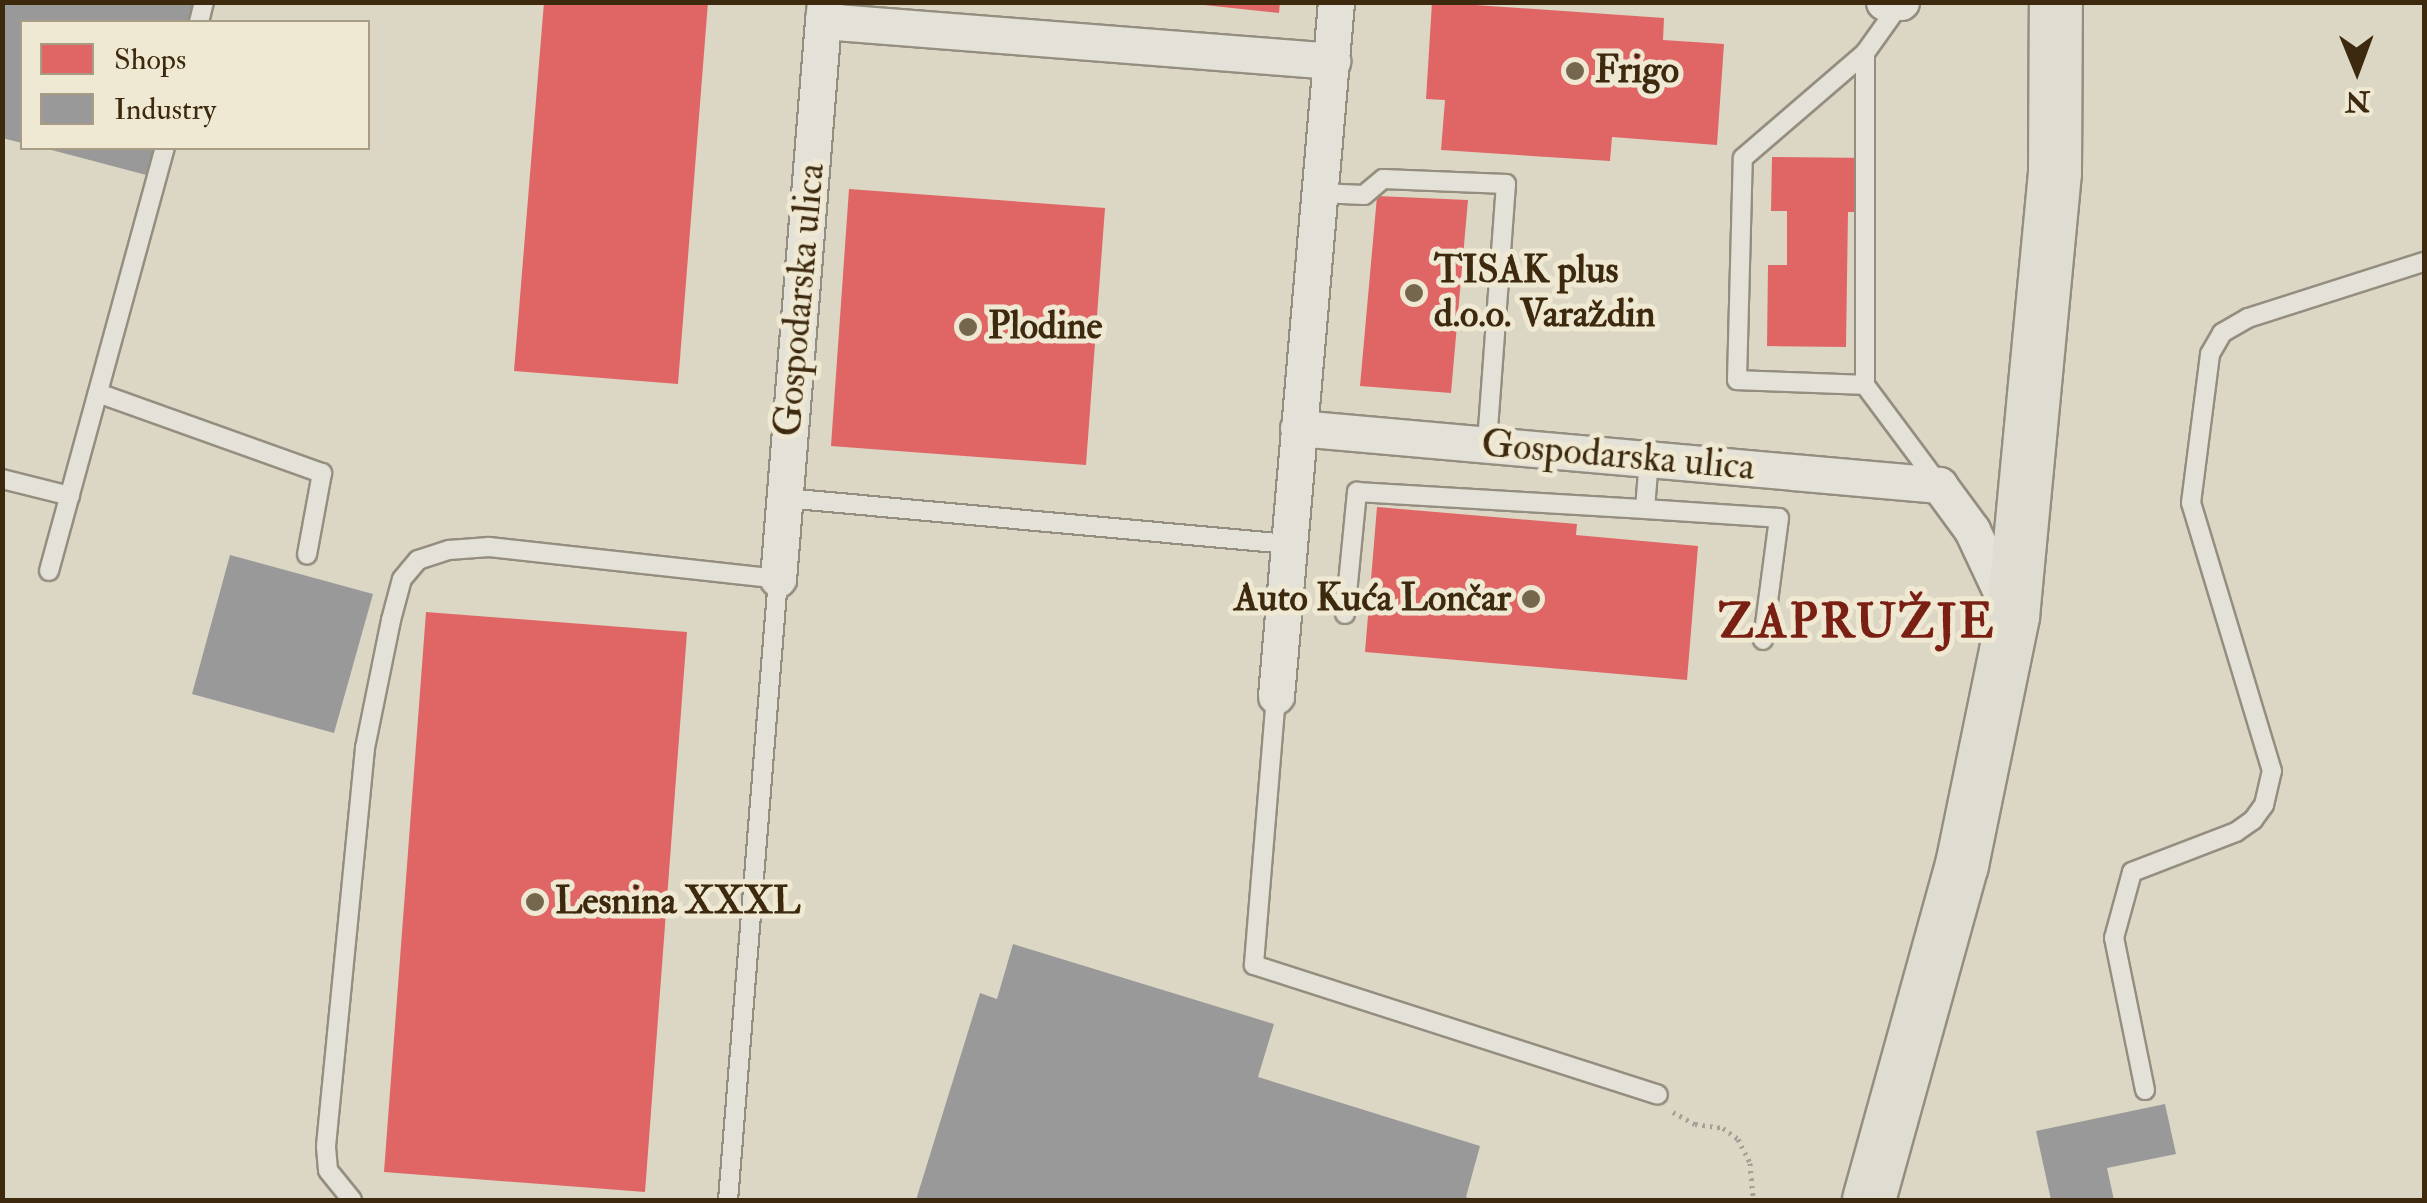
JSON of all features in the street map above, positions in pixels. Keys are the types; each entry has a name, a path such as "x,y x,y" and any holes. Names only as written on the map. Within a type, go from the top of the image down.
{"main road":[{"path":"2028,2 2047,242"},
{"path":"1869,1200 1958,882 2013,617 2055,173 2056,2"}],"street":[{"path":"1276,696 1336,2"},
{"path":"1884,2 1900,3"},
{"name":"Gospodarska ulica","path":"778,578 824,12 1332,61"},
{"name":"Gospodarska ulica","path":"1298,428 1939,485"},
{"path":"1939,485 1972,530 2013,617"}],"lane":[{"path":"1865,386 1737,380 1743,158 1865,53 1900,3"},
{"path":"1865,53 1865,386 1939,485"},
{"path":"49,571 164,150"},
{"path":"1320,193 1364,196 1383,179 1506,184 1487,445"},
{"path":"2145,1090 2114,938 2132,872 2244,826 2264,804 2272,770 2191,503 2210,354 2222,333 2248,318 2424,262"},
{"path":"98,393 322,473 307,555"},
{"path":"1645,509 1649,459"},
{"path":"2,478 70,496"},
{"path":"1345,614 1358,492 1645,509 1779,518 1763,640"},
{"path":"784,498 1288,544"},
{"path":"352,1200 328,1170 326,1146 366,748 402,580 418,560 449,550 489,547 778,578 728,1200"},
{"path":"1276,696 1254,965 1658,1095"}],"path":[{"path":"1658,1095 1673,1112 1695,1124 1723,1128 1738,1139 1750,1163 1752,1200"}],"building: Shops":[{"path":"544,2 708,2 678,384 514,371"},
{"path":"1176,2 1280,2 1279,13"},
{"name":"Frigo","path":"1432,2 1664,18 1663,40 1724,44 1717,145 1612,137 1610,161 1441,150 1445,100 1426,99"},
{"path":"1772,157 1872,158 1871,212 1848,212 1846,347 1767,346 1768,265 1787,265 1787,211 1771,211"},
{"name":"Plodine","path":"849,189 1105,208 1086,465 831,446"},
{"name":"TISAK plus d.o.o. Varaždin","path":"1377,196 1468,200 1451,393 1360,386"},
{"name":"Auto Kuća Lončar","path":"1377,507 1577,524 1576,535 1698,546 1687,680 1365,652"},
{"name":"Lesnina XXXL","path":"426,612 687,632 645,1192 384,1172"}],"building: Industry":[{"path":"2,2 199,2 194,20 20,20 20,142 2,138"},
{"path":"52,150 161,150 154,177"},
{"path":"230,555 373,594 334,733 192,694"},
{"path":"1013,944 1274,1024 1258,1077 1480,1146 1466,1197 1474,1200 916,1200 980,993 997,999"},
{"path":"2165,1104 2176,1154 2107,1168 2114,1200 2051,1200 2036,1131"}],"place":[{"name":"Frigo","path":"1575,71"},
{"name":"TISAK plus d.o.o. Varaždin","path":"1414,293"},
{"name":"Plodine","path":"968,327"},
{"name":"Auto Kuća Lončar","path":"1531,599"},
{"name":"Lesnina XXXL","path":"535,902"}],"district":[{"name":"ZAPRUŽJE","path":"1857,623"}]}
